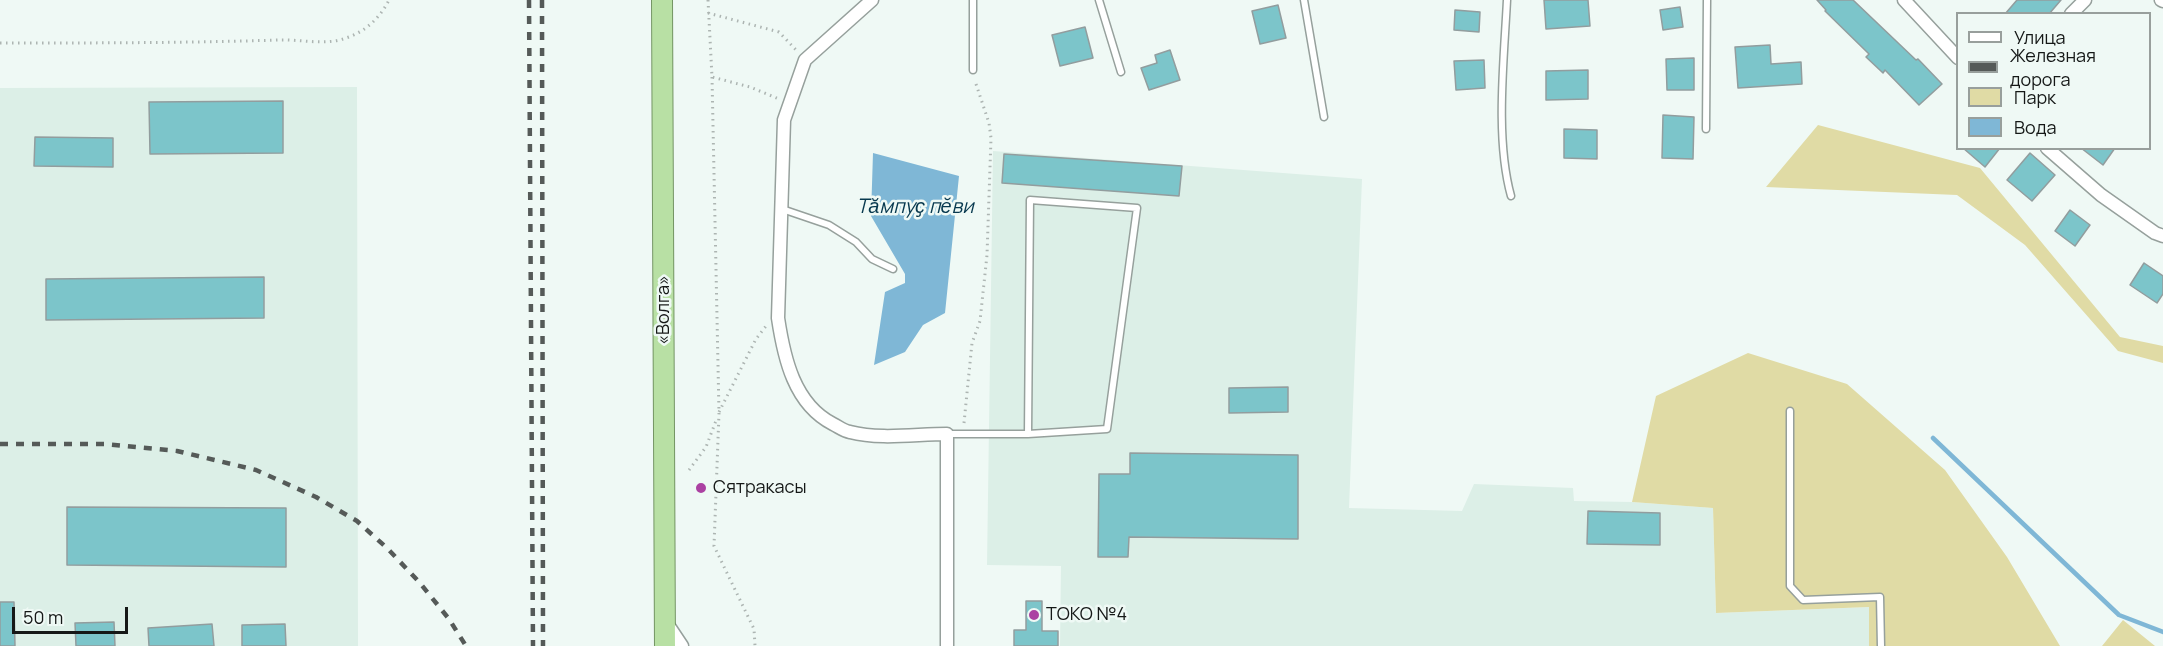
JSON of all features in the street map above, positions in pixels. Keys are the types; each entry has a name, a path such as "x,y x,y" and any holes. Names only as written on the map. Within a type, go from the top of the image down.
{"highway":[{"name":"«Волга»","path":"662,0 664,646"}],"street":[{"path":"872,0 806,60 784,120 778,318 782,349 792,378 804,399 822,418 848,432 947,434 947,646"},
{"path":"1904,0 1956,56"},
{"path":"2073,12 2085,0"},
{"path":"2049,150 2101,195 2155,233 2163,236"},
{"path":"665,620 682,646"}],"lane":[{"path":"973,0 973,70"},
{"path":"1099,0 1121,72"},
{"path":"1304,0 1324,117"},
{"path":"1507,0 1502,104 1506,176 1511,196"},
{"path":"1706,129 1707,0"},
{"path":"947,434 1028,434 1107,429 1137,208 1029,200 1028,434"},
{"path":"781,209 829,225 856,242 872,259 893,269"},
{"path":"1790,411 1790,586 1803,600 1880,597 1881,646"}],"path":[{"path":"0,43 196,43 295,39 330,42 347,38 367,27 382,13 389,0"},
{"path":"708,0 712,77 718,413 714,546 754,629 755,646"},
{"path":"708,13 779,32 806,60"},
{"path":"963,434 972,343 980,321 987,255 991,138 973,70"},
{"path":"712,77 750,87 790,104"},
{"path":"689,470 706,447 718,413 756,339 768,324 778,318"}],"shaded area":[{"path":"357,87 358,646 0,646 0,88"},
{"path":"993,151 1362,179 1349,508 1462,511 1474,484 1573,488 1574,501 1632,502 1713,508 1716,613 1869,607 1869,646 1060,646 1061,566 987,565"}],"green space":[{"path":"1818,125 1980,168 2120,337 2163,346 2163,363 2118,351 2025,245 1957,195 1766,187"},
{"path":"1748,353 1847,384 1945,470 2007,557 2060,646 1869,646 1869,607 1716,613 1713,508 1632,502 1656,396"},
{"path":"2123,620 2155,646 2102,646"}],"water":[{"name":"Тӑмпуҫ пӗви","path":"873,153 959,176 945,313 923,325 905,352 874,365 885,292 905,283 905,274 871,216"}],"building":[{"path":"1544,0 1588,0 1590,26 1546,29"},
{"path":"1817,0 1853,0 1942,84 1919,105 1885,70 1883,73 1866,57 1869,54 1825,11"},
{"path":"2017,0 2061,0 2051,12 2007,12"},
{"path":"1278,5 1286,38 1260,44 1252,11"},
{"path":"1680,7 1683,27 1663,30 1660,10"},
{"path":"1455,10 1480,12 1479,32 1454,30"},
{"path":"1085,27 1093,58 1060,66 1052,35"},
{"path":"1770,45 1771,64 1801,62 1802,84 1738,88 1735,47"},
{"path":"1170,50 1180,80 1149,90 1141,68 1157,63 1155,55"},
{"path":"1694,58 1694,90 1667,90 1666,59"},
{"path":"1484,60 1485,88 1456,90 1454,61"},
{"path":"1588,70 1588,99 1546,100 1546,71"},
{"path":"283,101 283,153 150,154 149,102"},
{"path":"1663,115 1694,117 1693,159 1662,158"},
{"path":"1564,129 1597,130 1597,159 1564,158"},
{"path":"35,137 113,138 113,167 34,166"},
{"path":"1965,150 1998,150 1985,167"},
{"path":"2084,150 2114,150 2103,165"},
{"path":"2030,153 2055,175 2032,201 2007,180"},
{"path":"1004,154 1182,166 1179,196 1002,183"},
{"path":"2070,210 2090,225 2075,246 2055,231"},
{"path":"2144,263 2163,276 2163,294 2157,303 2130,285"},
{"path":"264,277 264,318 46,320 46,279"},
{"path":"1288,387 1288,412 1229,413 1229,388"},
{"path":"1130,453 1298,455 1298,539 1129,537 1128,557 1098,557 1099,474 1130,474"},
{"path":"67,507 286,508 286,567 67,565"},
{"path":"1588,511 1660,513 1660,545 1587,544"},
{"name":"ТОКО №4","path":"1026,601 1042,601 1042,631 1058,631 1058,646 1014,646 1014,630 1026,630"},
{"path":"0,602 14,602 15,646 0,646"},
{"path":"114,622 115,646 76,646 75,623"},
{"path":"212,624 214,646 149,646 148,628"},
{"path":"285,624 286,646 242,646 242,625"}],"waterway":[{"path":"1933,438 2119,615 2163,632"}],"railway":[{"path":"529,0 533,646"},
{"path":"542,0 543,646"},
{"path":"0,444 104,444 177,451 256,470 316,497 357,521 420,583 449,619 466,646"}],"place":[{"name":"Сятракасы","path":"701,488"},
{"name":"ТОКО №4","path":"1034,615"}]}
